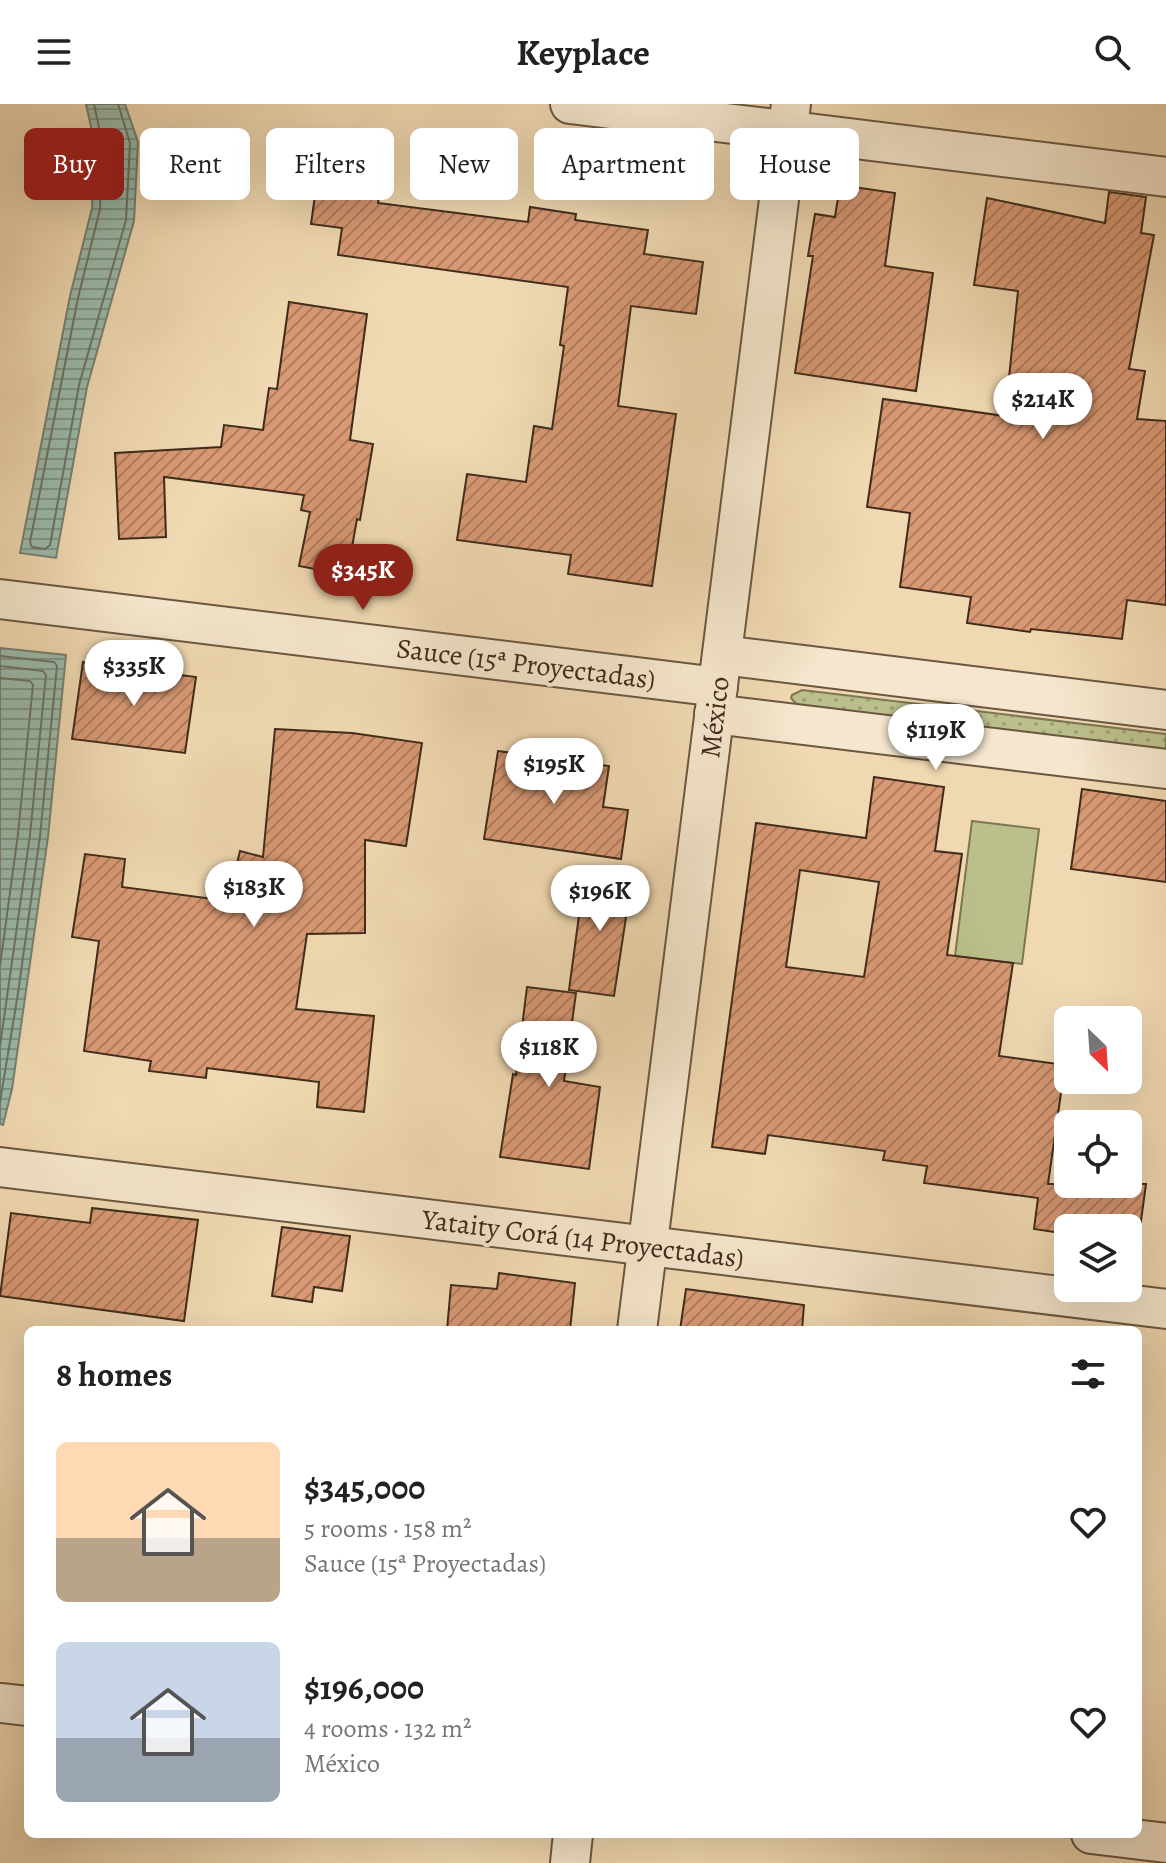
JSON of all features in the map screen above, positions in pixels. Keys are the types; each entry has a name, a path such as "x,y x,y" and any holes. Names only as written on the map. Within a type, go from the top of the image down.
{"street":[{"path":"570,104 789,117 1166,177"},
{"name":"México","path":"638,1326 789,117"},
{"name":"Sauce (15ª Proyectadas)","path":"0,599 718,685 1166,710"},
{"name":"Sauce (15ª Proyectadas)","path":"718,685 1166,769"},
{"name":"Yataity Corá (14 Proyectadas)","path":"0,1167 1166,1309"},
{"path":"0,1703 24,1706"},
{"path":"570,1863 573,1838"},
{"path":"1124,1838 1166,1843"}],"green space":[{"path":"802,690 1166,734 1166,750 799,707 791,698"},
{"path":"972,821 1039,829 1022,964 955,956"}],"water":[{"path":"86,104 125,104 138,142 134,221 87,387 56,558 20,553 70,296 92,200 124,200 124,128 91,128"},
{"path":"0,648 66,655 48,837 12,1089 3,1125 0,1124"}],"building":[{"path":"859,188 895,193 885,266 933,273 916,391 795,373 813,256 808,256 815,214 835,217 838,200 859,200"},
{"path":"1109,192 1146,197 1141,233 1154,235 1129,369 1145,371 1137,419 1166,421 1166,605 1127,600 1122,639 1031,629 1030,632 967,623 971,597 900,587 910,513 867,507 883,399 1005,416 1018,291 974,285 987,198 1105,223"},
{"path":"314,200 378,200 378,203 528,222 530,207 576,214 575,220 648,230 644,254 703,262 696,314 631,306 618,406 676,414 652,586 568,574 571,555 457,540 467,474 526,482 534,426 552,429 564,346 560,345 568,287 338,255 342,228 311,224"},
{"path":"289,302 367,314 350,440 373,444 347,575 299,566 310,512 301,510 304,495 164,477 166,537 119,539 115,453 221,447 224,425 263,430 269,388 277,389"},
{"path":"83,662 196,677 185,753 72,739"},
{"path":"275,729 352,733 422,743 406,846 365,840 365,933 307,934 296,1009 374,1016 364,1112 317,1107 319,1082 207,1068 206,1078 149,1071 151,1061 84,1051 99,941 72,937 85,854 125,859 122,887 228,901 240,851 263,857"},
{"path":"498,751 609,766 603,807 628,810 621,859 484,839"},
{"path":"874,777 944,787 935,851 962,854 947,955 1013,963 999,1056 1054,1064 1054,1094 1061,1094 1059,1110 1054,1110 1054,1142 1048,1184 1054,1184 1054,1198 1142,1198 1142,1184 1146,1184 1142,1214 1054,1214 1054,1232 1034,1229 1038,1198 924,1183 927,1166 883,1160 885,1151 768,1135 765,1154 712,1147 756,823 866,838","holes":["800,870 879,882 864,977 786,967"]},
{"path":"1082,789 1166,801 1166,882 1071,869"},
{"path":"585,871 632,878 614,996 569,990"},
{"path":"527,987 576,993 564,1081 600,1087 589,1169 500,1157 513,1074 516,1075"},
{"path":"92,1208 198,1220 184,1321 0,1296 11,1213 90,1223"},
{"path":"282,1227 350,1236 342,1291 314,1287 312,1302 272,1296"},
{"path":"499,1273 575,1283 570,1326 447,1326 451,1285 497,1289"},
{"path":"686,1289 804,1305 802,1326 681,1326"}]}
